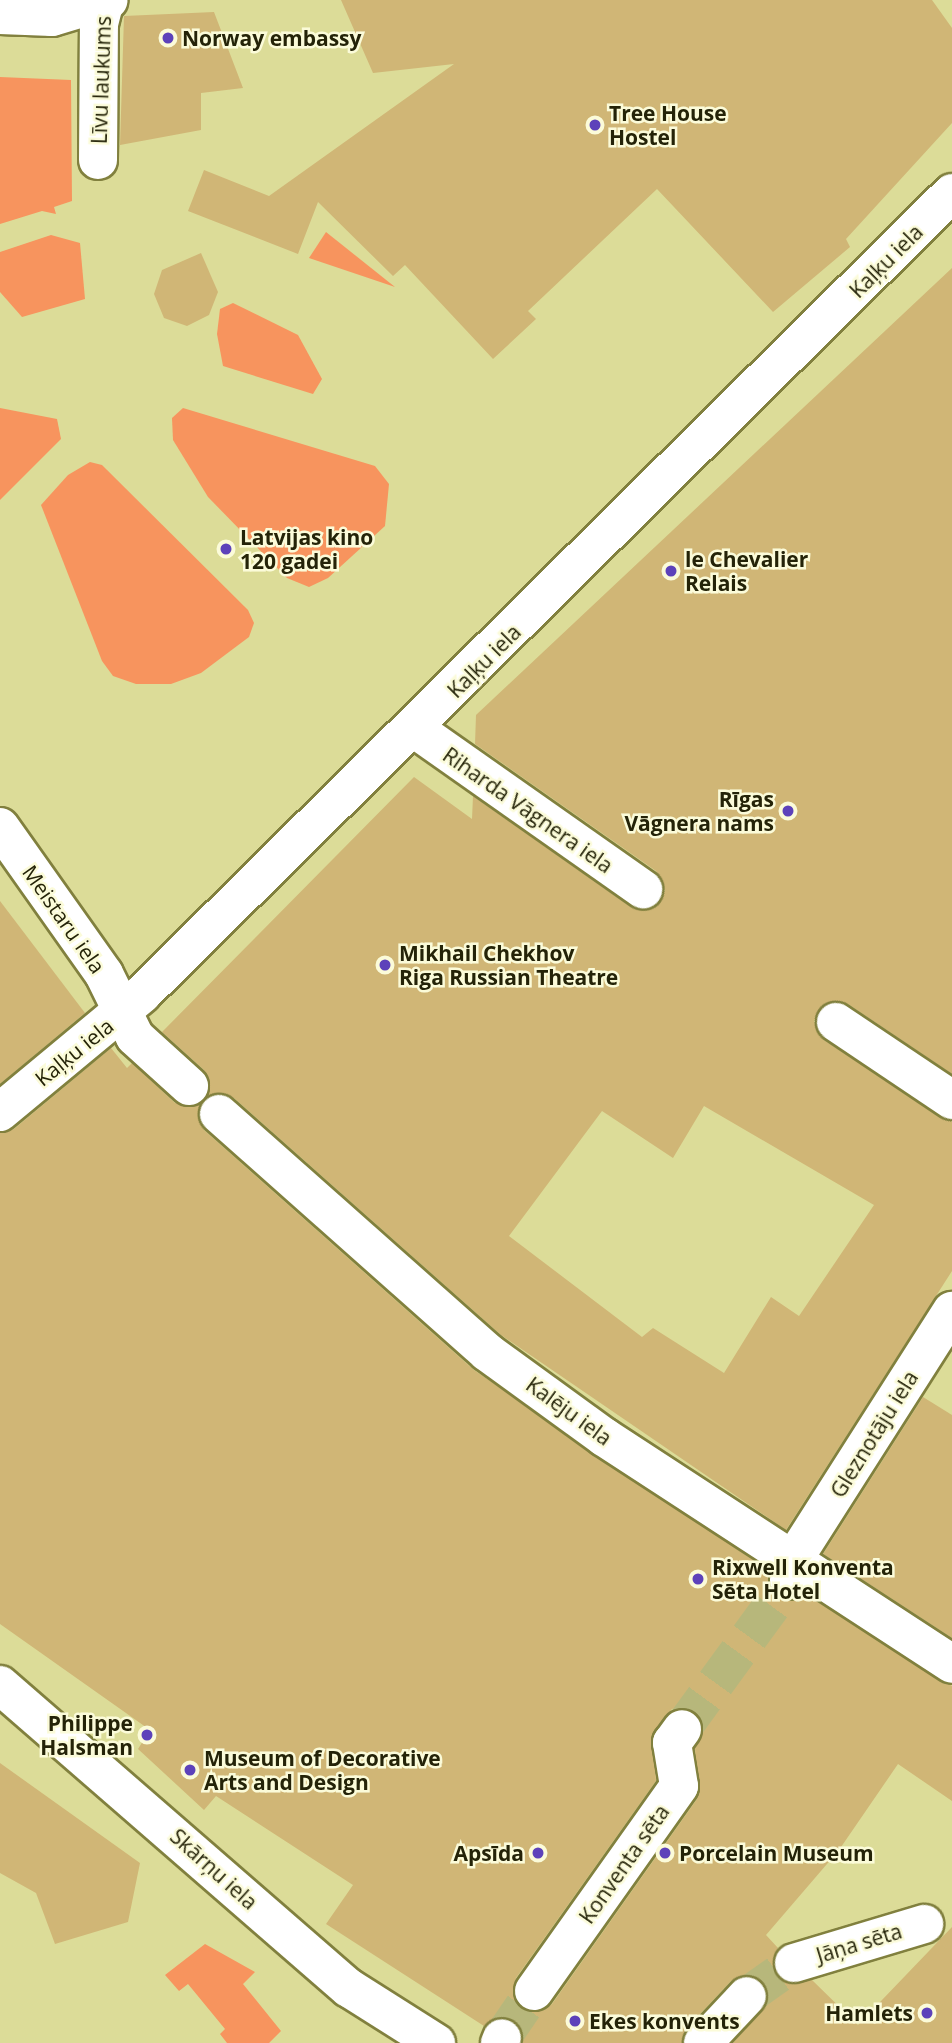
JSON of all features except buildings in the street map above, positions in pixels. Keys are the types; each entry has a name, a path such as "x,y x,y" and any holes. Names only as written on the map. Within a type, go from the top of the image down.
{"street":[{"path":"0,15 52,17 107,0"},
{"name":"Līvu laukums","path":"98,160 99,35 107,0"},
{"name":"Kaļķu iela","path":"0,1112 123,1013 415,729 952,193"},
{"name":"Riharda Vāgnera iela","path":"415,729 643,889"},
{"name":"Meistaru iela","path":"0,828 104,974 123,1013"},
{"path":"123,1013 135,1037 189,1086"},
{"path":"836,1022 952,1100"},
{"name":"Kalēju iela","path":"219,1114 488,1352 792,1569 952,1664"},
{"name":"Gleznotāju iela","path":"792,1569 952,1311"},
{"name":"Skārņu iela","path":"0,1685 349,1988 436,2043"},
{"name":"Konventa sēta","path":"534,1991 679,1786 672,1743 682,1729"},
{"name":"Jāņa sēta","path":"794,1963 924,1924"},
{"path":"703,2043 747,1996"}],"shaded area":[{"path":"0,77 71,80 72,201 54,207 56,214 42,211 0,224"},
{"path":"326,232 395,287 309,258"},
{"path":"51,235 80,243 85,299 22,317 0,292 0,252"},
{"path":"233,303 298,335 322,379 313,394 223,366 217,334 220,309"},
{"path":"0,408 57,419 61,439 0,500"},
{"path":"183,408 375,466 389,484 385,526 328,578 309,587 287,578 208,497 173,440 172,418"},
{"path":"90,462 102,465 248,610 254,623 249,637 201,673 171,684 136,684 113,676 102,661 41,505 68,475"},
{"path":"205,1944 255,1972 243,1984 281,2031 269,2043 227,2043 220,2034 225,2029 188,1984 179,1991 165,1975"}],"tunnel":[{"path":"682,1729 789,1582"},
{"path":"747,1996 794,1963"},
{"path":"502,2038 534,1991"}],"place":[{"name":"Norway embassy","path":"168,38"},
{"name":"Tree House Hostel","path":"595,125"},
{"name":"Latvijas kino 120 gadei","path":"226,549"},
{"name":"le Chevalier Relais","path":"671,571"},
{"name":"Rīgas Vāgnera nams","path":"788,811"},
{"name":"Mikhail Chekhov Riga Russian Theatre","path":"385,965"},
{"name":"Rixwell Konventa Sēta Hotel","path":"698,1579"},
{"name":"Philippe Halsman","path":"147,1735"},
{"name":"Museum of Decorative Arts and Design","path":"190,1770"},
{"name":"Apsīda","path":"538,1853"},
{"name":"Porcelain Museum","path":"665,1853"},
{"name":"Hamlets","path":"927,2013"},
{"name":"Ekes konvents","path":"575,2021"}]}
